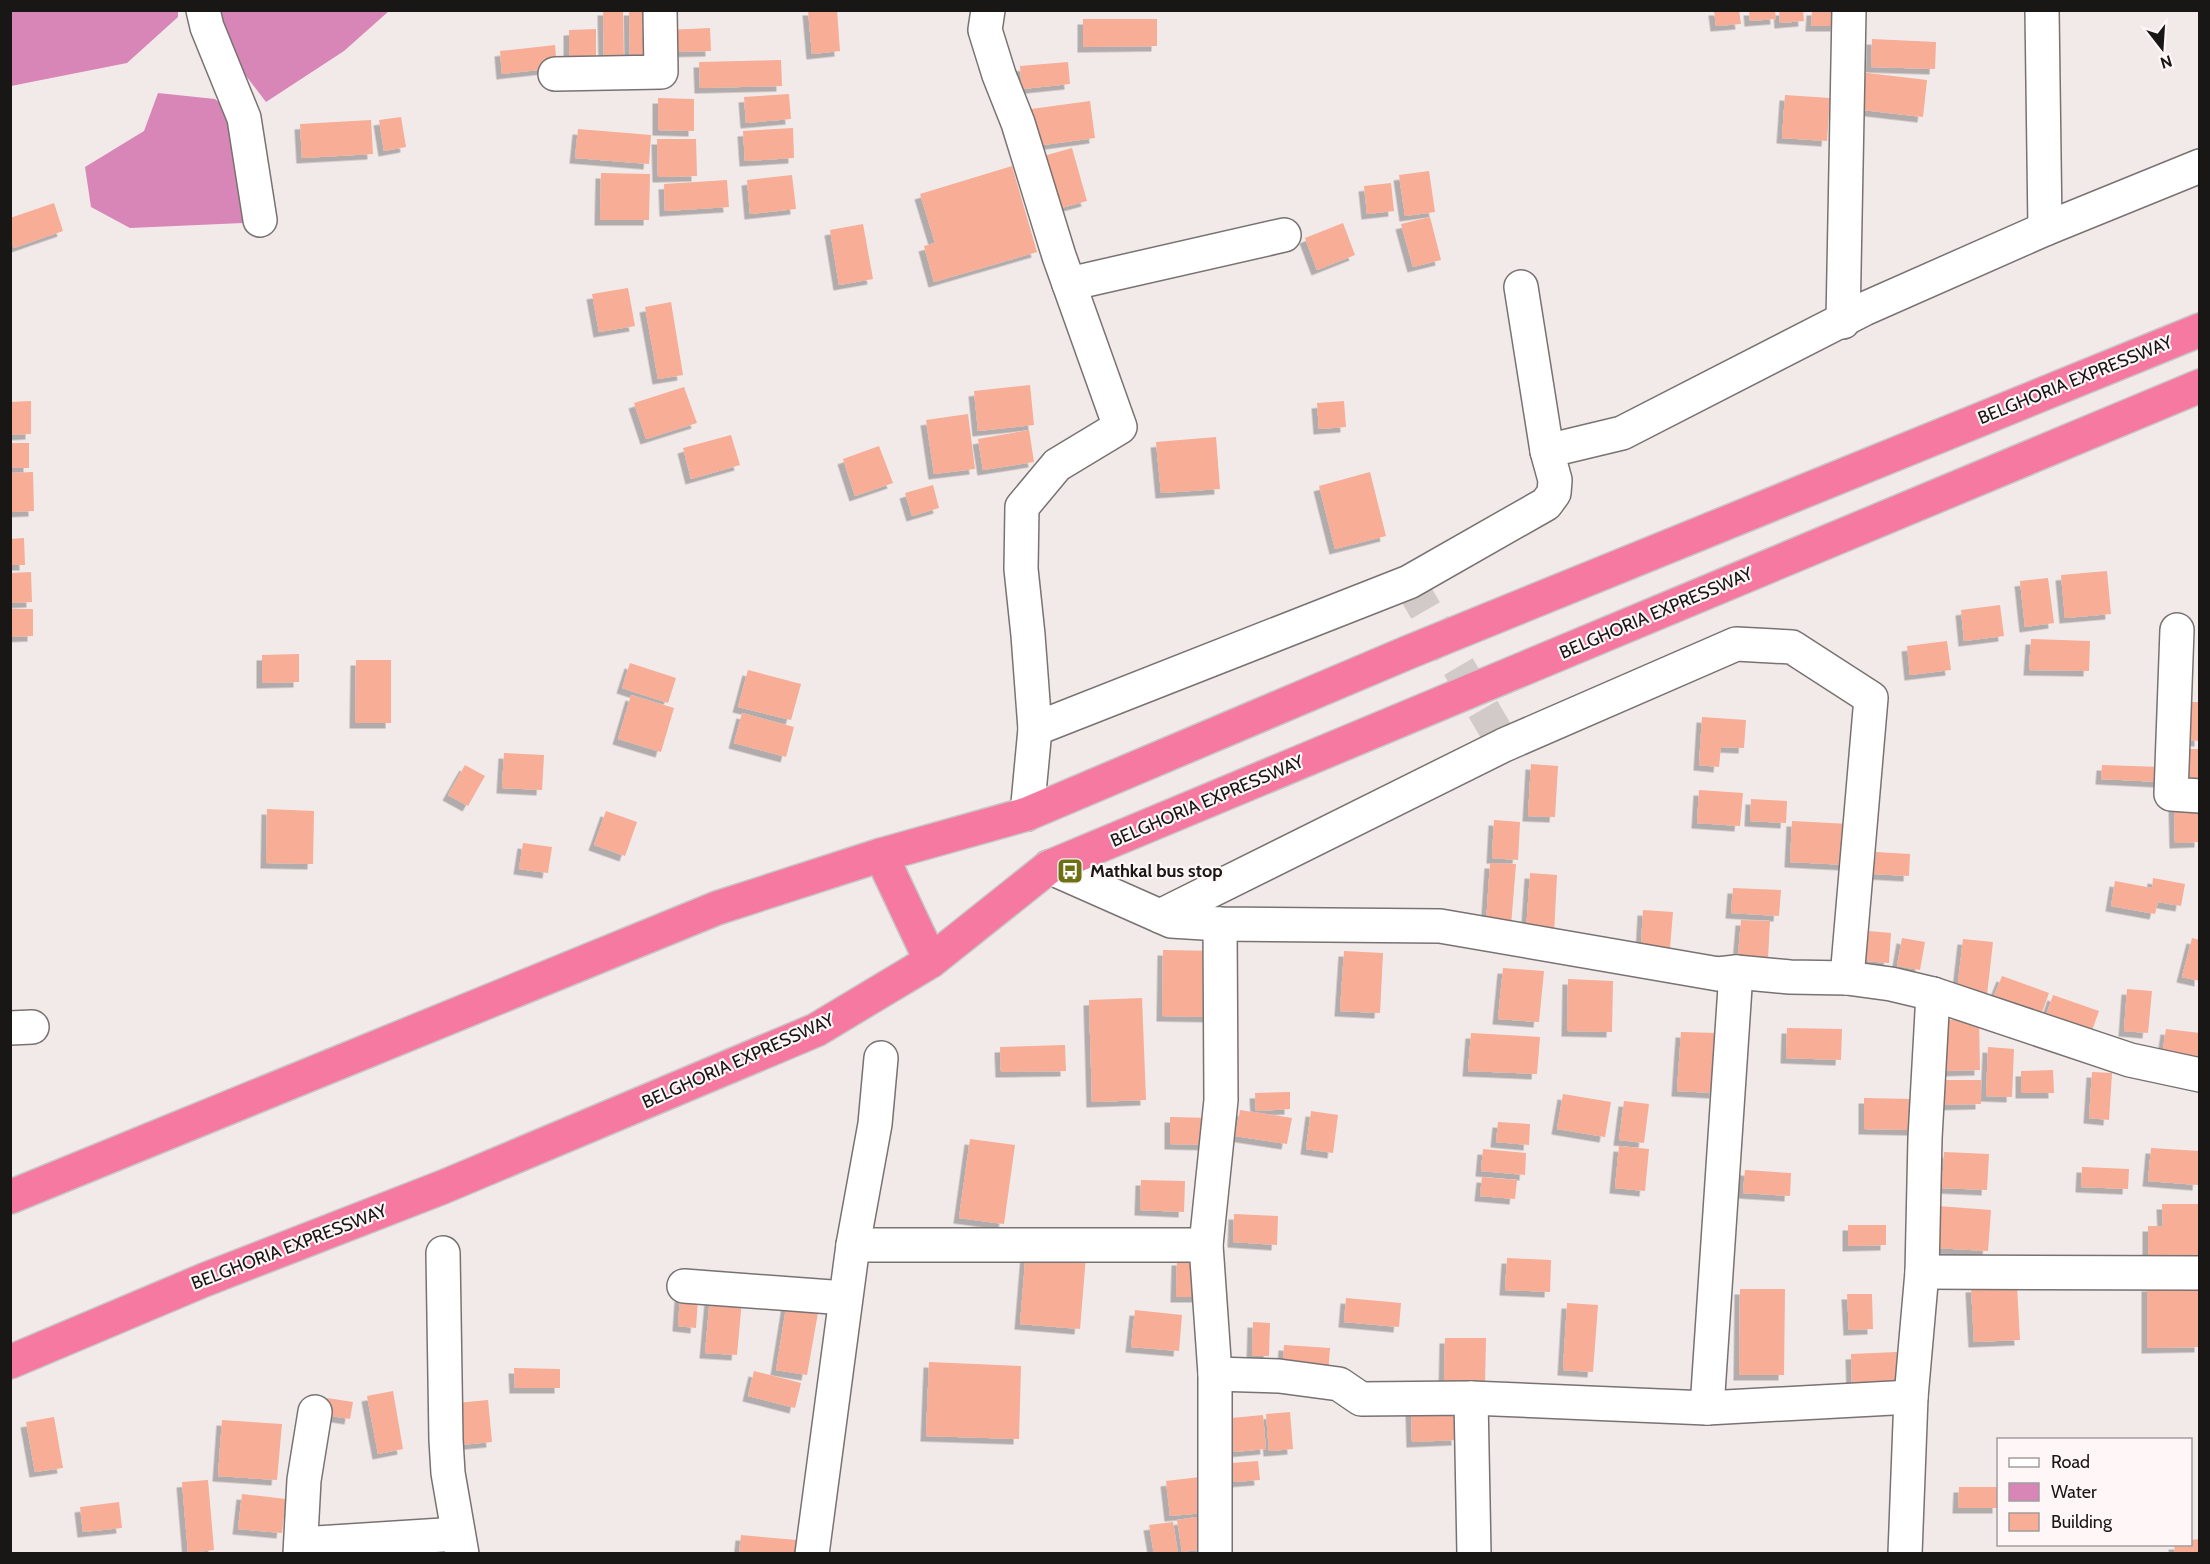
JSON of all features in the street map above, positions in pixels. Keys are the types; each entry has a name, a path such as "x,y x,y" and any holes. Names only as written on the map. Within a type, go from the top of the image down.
{"highway":[{"name":"BELGHORIA EXPRESSWAY","path":"10,1197 717,908 881,855 1027,814 1398,657 2199,330"},
{"name":"BELGHORIA EXPRESSWAY","path":"10,1362 204,1280 442,1187 816,1030 931,961 1049,867 2199,386"},
{"path":"881,855 931,961"}],"street":[{"path":"203,10 207,27 244,117 260,220"},
{"path":"555,74 662,72 660,10"},
{"path":"988,10 986,30 1069,284 1120,427 1057,465 1022,507 1021,569 1035,729 1027,814"},
{"path":"1842,322 1849,10"},
{"path":"2042,10 2045,229"},
{"path":"1547,451 1622,433 1864,309 2045,229 2199,166"},
{"path":"1069,284 1284,235"},
{"path":"1035,729 1409,582 1546,504 1554,493 1555,480 1547,451 1521,287"},
{"path":"2177,630 2171,794 2199,796"},
{"path":"1160,916 1504,745 1736,644 1792,647 1871,698 1847,978"},
{"path":"1049,867 1171,921 1221,924 1440,926 1718,974 1736,972 1847,978 1891,984 1933,994 2130,1060 2199,1075"},
{"path":"1215,1554 1215,1374 1206,1245 1221,1100 1221,924"},
{"path":"1707,1408 1736,972"},
{"path":"1905,1554 1911,1397 1922,1272 1925,1138 1933,994"},
{"path":"812,1554 845,1298 875,1124 881,1058"},
{"path":"853,1245 1206,1245"},
{"path":"315,1412 304,1480 301,1549 460,1544 446,1440 443,1253"},
{"path":"1922,1272 2199,1273"},
{"path":"684,1286 845,1298"},
{"path":"1215,1374 1279,1376 1339,1384 1361,1399 1471,1398 1707,1408 1911,1397"},
{"path":"1471,1398 1474,1554"}],"water":[{"path":"11,10 178,10 178,17 127,63 11,86"},
{"path":"215,11 389,11 344,51 266,102 218,39"},
{"path":"158,93 215,99 241,121 243,223 130,228 91,207 85,167 144,131"}],"building":[{"path":"603,10 623,10 624,61 604,61"},
{"path":"629,10 653,10 655,60 630,61"},
{"path":"808,10 837,10 840,51 812,54"},
{"path":"1714,10 1739,10 1741,24 1716,26"},
{"path":"1749,10 1775,10 1776,19 1750,21"},
{"path":"1779,10 1803,10 1804,21 1780,23"},
{"path":"1812,10 1837,10 1836,26 1811,26"},
{"path":"1083,19 1157,19 1157,46 1083,47"},
{"path":"710,28 711,51 669,52 668,30"},
{"path":"596,29 596,61 569,62 569,30"},
{"path":"1872,39 1936,42 1935,69 1871,67"},
{"path":"555,45 557,68 502,74 500,51"},
{"path":"781,60 782,86 700,88 699,62"},
{"path":"1068,62 1070,84 1022,89 1020,66"},
{"path":"1859,72 1927,80 1923,117 1854,109"},
{"path":"789,94 791,119 746,123 744,97"},
{"path":"1785,95 1830,98 1827,141 1782,138"},
{"path":"658,98 694,99 694,131 658,130"},
{"path":"1090,101 1095,138 1036,146 1031,109"},
{"path":"401,117 406,147 384,151 379,120"},
{"path":"371,120 373,154 302,158 300,124"},
{"path":"793,128 794,158 745,161 743,131"},
{"path":"578,129 651,135 649,164 575,158"},
{"path":"657,139 696,139 697,176 658,177"},
{"path":"1072,148 1087,201 1054,210 1040,157"},
{"path":"1012,166 1037,252 934,282 924,246 935,243 920,194"},
{"path":"1429,171 1435,212 1405,216 1399,175"},
{"path":"601,173 650,174 649,220 600,220"},
{"path":"792,175 796,209 750,214 747,180"},
{"path":"727,180 729,207 665,211 664,184"},
{"path":"1391,183 1394,211 1367,214 1364,186"},
{"path":"54,203 63,231 14,248 10,239 10,218"},
{"path":"1430,217 1441,260 1413,267 1401,224"},
{"path":"1343,223 1355,255 1317,270 1305,238"},
{"path":"863,224 873,279 839,285 830,230"},
{"path":"628,288 635,326 599,332 592,294"},
{"path":"671,302 683,375 658,379 645,307"},
{"path":"1030,385 1034,425 978,431 974,391"},
{"path":"684,387 697,423 646,439 634,403"},
{"path":"31,401 31,434 10,435 10,402"},
{"path":"1344,401 1346,427 1319,429 1317,403"},
{"path":"968,414 975,469 934,474 926,420"},
{"path":"1029,430 1034,462 983,470 978,439"},
{"path":"731,435 740,465 691,479 683,448"},
{"path":"1216,437 1220,489 1161,493 1156,442"},
{"path":"10,443 29,443 29,468 10,468"},
{"path":"879,446 893,483 855,496 843,459"},
{"path":"33,472 34,511 10,512 10,473"},
{"path":"1370,472 1386,536 1335,549 1319,486"},
{"path":"933,485 939,508 912,516 905,493"},
{"path":"24,538 25,565 10,565 10,539"},
{"path":"2107,571 2111,614 2065,618 2061,575"},
{"path":"31,572 32,602 10,603 10,573"},
{"path":"2048,578 2054,623 2025,627 2020,581"},
{"path":"2000,605 2004,636 1964,641 1961,610"},
{"path":"10,609 33,609 33,636 10,637"},
{"path":"2031,639 2090,641 2089,671 2029,670"},
{"path":"1947,641 1951,670 1910,675 1907,646"},
{"path":"299,654 299,682 262,683 262,655"},
{"path":"356,660 391,660 391,723 355,723"},
{"path":"630,663 676,678 668,703 622,688"},
{"path":"748,670 801,684 791,720 738,707"},
{"path":"631,695 674,708 661,752 618,739"},
{"path":"2187,702 2200,702 2200,741 2186,740"},
{"path":"742,713 794,727 786,757 734,743"},
{"path":"1702,717 1746,720 1744,748 1721,747 1719,767 1699,765"},
{"path":"2187,749 2200,749 2200,789 2186,789"},
{"path":"504,753 544,755 542,790 502,788"},
{"path":"1531,764 1558,766 1555,817 1528,816"},
{"path":"465,765 485,776 468,806 448,795"},
{"path":"2102,765 2162,767 2161,782 2101,779"},
{"path":"1699,790 1743,793 1740,826 1697,823"},
{"path":"1751,799 1787,801 1786,823 1750,821"},
{"path":"2200,802 2200,842 2175,843 2174,803"},
{"path":"267,809 314,811 313,864 266,863"},
{"path":"606,811 637,822 625,856 594,845"},
{"path":"1494,820 1520,822 1518,860 1492,858"},
{"path":"1792,821 1849,824 1847,865 1790,862"},
{"path":"523,843 552,847 548,873 519,869"},
{"path":"1876,852 1910,854 1909,876 1874,874"},
{"path":"1490,863 1516,864 1511,926 1486,924"},
{"path":"1530,873 1557,875 1554,934 1526,932"},
{"path":"2153,878 2185,884 2181,906 2158,902 2155,914 2111,906 2115,881 2152,888"},
{"path":"1733,888 1781,890 1779,916 1731,913"},
{"path":"1643,910 1673,912 1670,948 1641,946"},
{"path":"1741,920 1770,921 1768,958 1738,956"},
{"path":"1869,931 1891,933 1889,963 1866,961"},
{"path":"1902,938 1925,942 1920,970 1897,966"},
{"path":"2192,938 2200,940 2200,981 2182,977"},
{"path":"1963,939 1993,942 1987,995 1957,991"},
{"path":"1163,950 1220,951 1219,1017 1162,1016"},
{"path":"1344,951 1383,953 1380,1013 1340,1011"},
{"path":"1503,968 1544,971 1539,1022 1498,1019"},
{"path":"2002,976 2049,993 2040,1018 1992,1001"},
{"path":"1568,979 1613,981 1612,1032 1567,1031"},
{"path":"2127,989 2152,991 2148,1033 2124,1031"},
{"path":"2053,995 2099,1011 2090,1036 2044,1021"},
{"path":"1142,998 1146,1100 1092,1102 1089,1000"},
{"path":"1979,1019 1980,1070 1944,1071 1943,1020"},
{"path":"1787,1028 1842,1029 1841,1060 1786,1058"},
{"path":"2166,1029 2200,1033 2198,1060 2162,1056"},
{"path":"1681,1032 1718,1033 1715,1093 1677,1091"},
{"path":"1471,1033 1540,1037 1537,1074 1468,1071"},
{"path":"1065,1045 1066,1071 1001,1072 1000,1047"},
{"path":"1988,1047 2014,1049 2012,1097 1986,1096"},
{"path":"2053,1070 2054,1093 2021,1093 2021,1071"},
{"path":"2092,1072 2112,1073 2109,1120 2089,1118"},
{"path":"1935,1080 1981,1080 1981,1104 1936,1105"},
{"path":"1290,1092 1290,1109 1256,1111 1255,1093"},
{"path":"1563,1094 1611,1102 1605,1137 1557,1129"},
{"path":"1864,1098 1914,1099 1913,1130 1864,1129"},
{"path":"1624,1101 1649,1104 1644,1143 1619,1140"},
{"path":"1240,1110 1292,1118 1287,1144 1235,1136"},
{"path":"1311,1111 1338,1115 1333,1153 1306,1149"},
{"path":"1170,1117 1214,1118 1213,1145 1170,1144"},
{"path":"1498,1122 1530,1124 1529,1145 1496,1142"},
{"path":"970,1139 1015,1145 1004,1224 959,1218"},
{"path":"1619,1146 1649,1149 1645,1191 1615,1188"},
{"path":"2151,1148 2200,1151 2198,1185 2148,1181"},
{"path":"1483,1149 1526,1153 1525,1175 1481,1171"},
{"path":"1944,1152 1989,1154 1987,1190 1942,1188"},
{"path":"2082,1167 2129,1169 2128,1189 2081,1187"},
{"path":"1745,1170 1791,1173 1790,1196 1743,1193"},
{"path":"1482,1177 1517,1180 1515,1199 1480,1196"},
{"path":"1141,1180 1185,1181 1184,1212 1140,1210"},
{"path":"2162,1204 2198,1204 2198,1260 2148,1260 2148,1226 2163,1226"},
{"path":"1938,1206 1991,1210 1988,1251 1935,1248"},
{"path":"1234,1214 1278,1216 1277,1245 1233,1242"},
{"path":"1848,1225 1886,1225 1886,1245 1848,1246"},
{"path":"1026,1251 1086,1256 1080,1329 1020,1324"},
{"path":"1507,1258 1551,1260 1550,1292 1505,1290"},
{"path":"1177,1260 1205,1260 1204,1297 1176,1297"},
{"path":"2017,1285 2020,1340 1974,1342 1971,1287"},
{"path":"2147,1286 2200,1286 2200,1347 2147,1348"},
{"path":"1740,1289 1785,1289 1784,1375 1739,1375"},
{"path":"1847,1294 1872,1294 1873,1329 1849,1330"},
{"path":"680,1296 698,1298 696,1328 678,1326"},
{"path":"710,1297 742,1300 737,1355 705,1353"},
{"path":"1346,1298 1401,1303 1399,1327 1344,1322"},
{"path":"787,1302 819,1307 807,1375 776,1370"},
{"path":"1567,1303 1598,1305 1593,1372 1563,1370"},
{"path":"1135,1310 1182,1315 1179,1351 1131,1347"},
{"path":"1253,1322 1270,1323 1269,1356 1252,1356"},
{"path":"1445,1338 1486,1338 1485,1386 1444,1385"},
{"path":"1284,1345 1330,1348 1328,1374 1282,1371"},
{"path":"1897,1352 1898,1388 1852,1389 1851,1354"},
{"path":"929,1362 1021,1366 1019,1439 926,1436"},
{"path":"514,1368 560,1369 560,1388 515,1388"},
{"path":"754,1371 801,1383 795,1408 748,1396"},
{"path":"393,1391 403,1449 378,1454 367,1396"},
{"path":"327,1398 353,1402 350,1419 325,1415"},
{"path":"488,1400 492,1442 460,1445 456,1403"},
{"path":"1456,1406 1457,1440 1412,1442 1411,1408"},
{"path":"1290,1412 1293,1449 1269,1451 1266,1414"},
{"path":"1263,1415 1266,1449 1234,1452 1231,1418"},
{"path":"54,1417 63,1468 35,1472 26,1422"},
{"path":"222,1420 282,1424 277,1480 218,1476"},
{"path":"1258,1461 1260,1480 1234,1482 1232,1463"},
{"path":"1200,1477 1204,1513 1170,1516 1166,1481"},
{"path":"208,1480 214,1550 188,1553 182,1482"},
{"path":"1959,1487 1997,1487 1997,1508 1958,1508"},
{"path":"242,1494 286,1499 282,1533 238,1529"},
{"path":"119,1502 122,1528 83,1532 80,1507"},
{"path":"1197,1517 1203,1549 1182,1552 1177,1520"},
{"path":"1173,1522 1178,1554 1154,1554 1149,1525"},
{"path":"741,1535 797,1540 796,1554 739,1554"},
{"path":"2200,1539 2200,1554 2175,1554 2174,1546 2192,1546 2192,1540"}],"tunnel":[{"path":"1409,582 1504,745"}],"place":[{"name":"Mathkal bus stop","path":"1070,871"}]}
